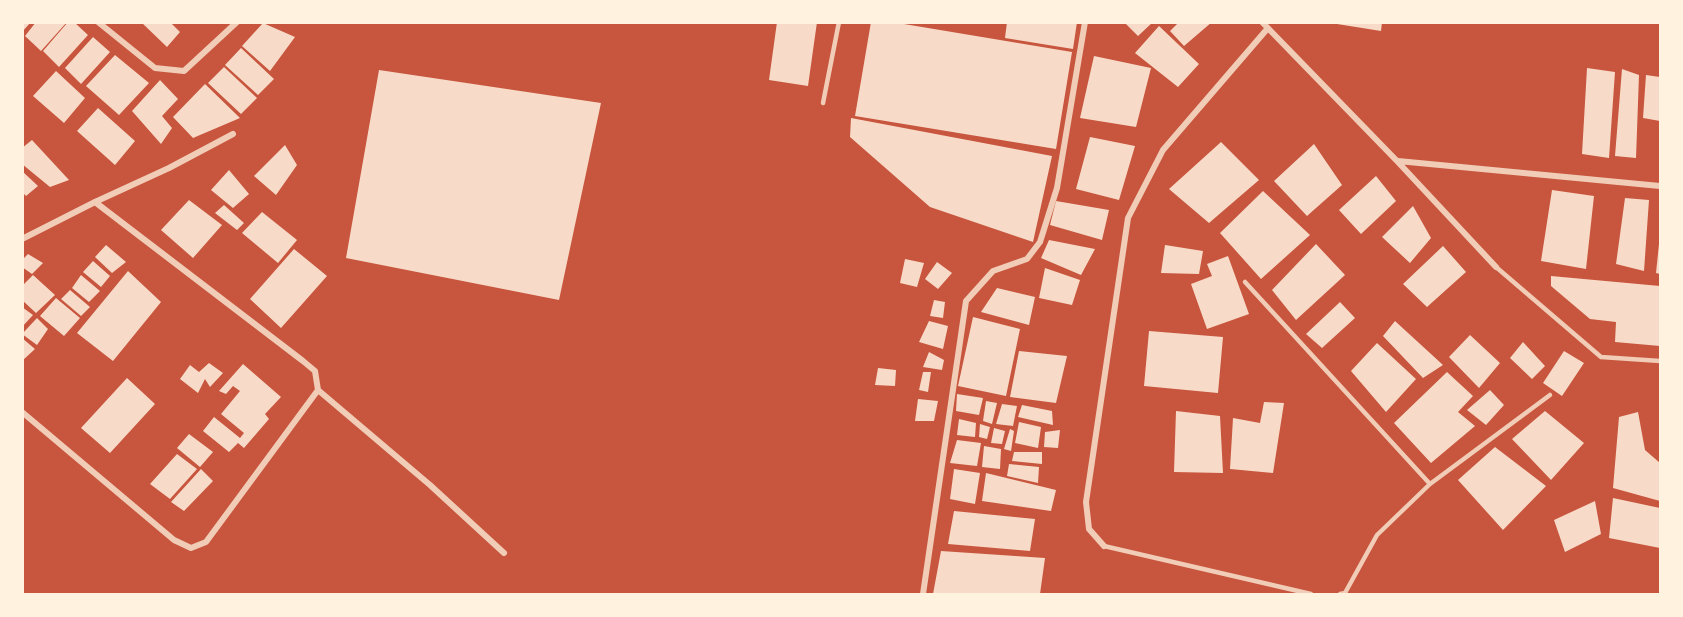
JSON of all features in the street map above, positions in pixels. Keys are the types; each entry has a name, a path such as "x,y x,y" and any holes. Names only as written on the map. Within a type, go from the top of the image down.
{"street":[{"path":"98,22 155,68 184,71 237,22"},
{"path":"923,594 966,301 993,272 1027,259 1040,242 1057,188 1085,22"},
{"path":"1262,22 1496,267"},
{"path":"1104,546 1089,530 1086,502 1128,218 1163,150 1268,28"},
{"path":"22,239 169,168 233,134"},
{"path":"1397,161 1660,186"},
{"path":"95,202 303,361 315,372 318,390 430,485 504,553"},
{"path":"22,412 174,540 191,548 206,542 318,390"}],"lane":[{"path":"822,103 839,22"},
{"path":"1496,267 1601,357 1660,361"},
{"path":"1245,282 1430,484"},
{"path":"1340,594 1344,593 1377,535 1430,484 1550,395"},
{"path":"1104,546 1311,594"}],"building":[{"path":"22,22 31,22 22,32"},
{"path":"36,22 67,22 41,51 25,36"},
{"path":"68,22 74,22 88,35 59,67 43,51"},
{"path":"141,22 170,22 180,32 167,47"},
{"path":"777,22 817,22 808,86 769,80"},
{"path":"871,22 892,22 1072,52 1056,149 855,116"},
{"path":"1007,22 1077,22 1073,49 1005,38"},
{"path":"1124,22 1153,22 1138,36"},
{"path":"1179,22 1212,22 1184,46 1170,31"},
{"path":"1337,22 1382,22 1381,31 1337,24"},
{"path":"263,23 295,37 270,71 242,46"},
{"path":"1159,26 1199,64 1178,87 1135,53"},
{"path":"93,37 110,52 81,84 65,68"},
{"path":"241,48 274,79 258,95 225,65"},
{"path":"115,55 149,83 119,115 86,86"},
{"path":"1094,56 1151,68 1136,127 1080,118"},
{"path":"224,67 257,98 241,114 208,83"},
{"path":"1587,68 1615,72 1609,158 1582,154"},
{"path":"1622,69 1639,75 1636,158 1615,156"},
{"path":"379,70 601,103 559,300 346,258"},
{"path":"56,71 85,98 64,123 33,96"},
{"path":"1646,75 1660,77 1660,121 1643,118"},
{"path":"160,80 178,99 162,116 172,128 161,144 132,111"},
{"path":"205,84 240,118 193,138 173,117"},
{"path":"98,108 135,141 115,165 77,131"},
{"path":"851,118 1052,156 1033,242 930,207 850,137"},
{"path":"1090,137 1135,146 1119,200 1076,189"},
{"path":"32,140 69,180 50,187 22,164 22,148"},
{"path":"1221,142 1259,180 1209,223 1169,189"},
{"path":"1314,144 1342,185 1307,216 1274,181"},
{"path":"285,145 297,165 276,195 254,176"},
{"path":"229,170 249,194 233,208 211,190"},
{"path":"22,171 38,186 26,196 22,192"},
{"path":"1376,176 1396,201 1361,234 1339,210"},
{"path":"1552,190 1594,196 1586,269 1541,261"},
{"path":"1263,191 1310,235 1261,279 1220,233"},
{"path":"1625,198 1649,200 1644,271 1616,264"},
{"path":"189,200 222,225 193,258 161,230"},
{"path":"1056,201 1109,210 1102,240 1050,225"},
{"path":"224,205 244,223 237,230 215,213"},
{"path":"1413,206 1431,238 1410,263 1382,237"},
{"path":"262,212 297,240 278,263 242,233"},
{"path":"1049,240 1095,249 1081,275 1041,258"},
{"path":"1316,244 1345,275 1296,320 1272,290"},
{"path":"106,245 126,262 112,273 95,257"},
{"path":"1165,245 1203,251 1199,274 1161,273"},
{"path":"1660,245 1660,274 1656,273"},
{"path":"1443,246 1466,272 1427,307 1403,284"},
{"path":"294,249 327,276 281,328 250,299"},
{"path":"28,254 43,263 32,274 22,267 22,260"},
{"path":"1228,256 1249,314 1207,329 1191,284 1212,276 1207,264"},
{"path":"905,259 924,263 917,287 900,283"},
{"path":"93,261 110,276 101,287 83,272"},
{"path":"937,262 952,273 938,289 925,279"},
{"path":"1045,268 1080,280 1072,305 1039,298"},
{"path":"128,271 161,302 113,361 77,333"},
{"path":"33,275 55,295 36,313 22,300 22,286"},
{"path":"81,275 100,291 89,302 72,288"},
{"path":"1551,276 1660,286 1660,346 1615,342 1616,322 1590,319 1551,286"},
{"path":"997,288 1035,297 1029,325 981,312"},
{"path":"70,290 90,307 81,316 61,299"},
{"path":"56,298 80,318 64,336 40,316"},
{"path":"934,300 945,302 943,318 930,316"},
{"path":"1340,302 1355,318 1322,348 1306,334"},
{"path":"22,307 33,315 22,327"},
{"path":"973,317 1020,329 1006,396 958,386"},
{"path":"37,318 48,329 37,345 22,334"},
{"path":"929,321 948,326 943,349 919,342"},
{"path":"1395,321 1443,365 1423,378 1383,336"},
{"path":"1149,331 1223,337 1218,393 1144,386"},
{"path":"1470,335 1500,363 1479,388 1449,357"},
{"path":"22,338 35,349 22,361"},
{"path":"1523,342 1545,366 1532,379 1510,358"},
{"path":"1377,343 1416,379 1386,412 1351,371"},
{"path":"1019,351 1067,356 1056,403 1010,397"},
{"path":"1564,351 1584,363 1562,396 1543,383"},
{"path":"929,352 944,360 942,370 923,367"},
{"path":"209,363 223,373 210,387 205,379 198,393 180,379 190,365 199,372"},
{"path":"243,364 281,397 265,414 269,419 244,448 238,443 229,452 203,431 214,417 240,438 244,433 221,414 240,391 233,386 226,394 219,391"},
{"path":"878,368 896,370 895,386 875,385"},
{"path":"923,372 931,372 928,392 919,390"},
{"path":"1447,372 1473,396 1458,412 1475,426 1431,463 1394,423"},
{"path":"127,378 155,404 110,453 81,428"},
{"path":"1490,390 1504,405 1486,425 1467,410"},
{"path":"957,394 983,398 979,415 956,411"},
{"path":"918,399 938,401 934,421 915,421"},
{"path":"986,401 997,403 992,424 983,421"},
{"path":"1264,402 1284,403 1273,473 1230,469 1233,418 1260,423"},
{"path":"1002,404 1017,406 1013,426 996,424"},
{"path":"1022,405 1052,411 1053,425 1018,417"},
{"path":"1176,411 1220,416 1223,473 1174,472"},
{"path":"1545,411 1584,443 1551,480 1512,439"},
{"path":"1638,412 1645,450 1660,463 1660,501 1613,488 1619,417"},
{"path":"959,419 976,423 975,437 957,435"},
{"path":"1019,422 1041,427 1038,448 1015,443"},
{"path":"980,424 990,427 987,439 979,437"},
{"path":"994,428 1005,431 1002,444 991,443"},
{"path":"1010,429 1014,431 1011,451 1004,449"},
{"path":"1060,430 1058,448 1044,447 1045,432"},
{"path":"189,434 213,452 200,467 177,448"},
{"path":"957,440 981,443 977,466 950,463"},
{"path":"984,446 1001,449 1000,469 982,467"},
{"path":"1495,447 1546,486 1503,530 1458,480"},
{"path":"1014,452 1042,452 1042,464 1012,461"},
{"path":"177,454 197,469 170,499 150,484"},
{"path":"1009,464 1039,467 1038,483 1007,476"},
{"path":"201,469 213,481 184,511 171,502"},
{"path":"954,469 980,473 975,504 950,499"},
{"path":"986,473 1056,490 1051,511 982,501"},
{"path":"1613,498 1660,508 1660,548 1609,538"},
{"path":"1595,501 1601,534 1565,552 1554,520"},
{"path":"954,511 1035,519 1030,551 948,544"},
{"path":"941,551 1045,558 1040,594 933,594"}]}
